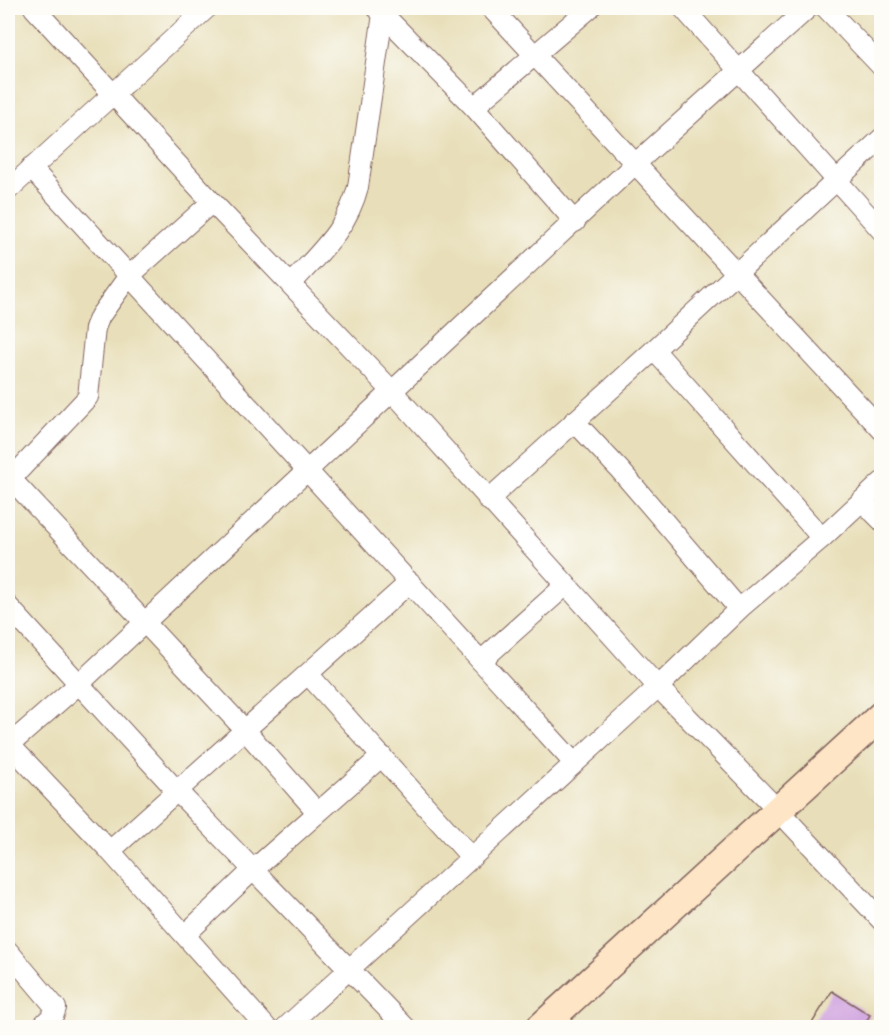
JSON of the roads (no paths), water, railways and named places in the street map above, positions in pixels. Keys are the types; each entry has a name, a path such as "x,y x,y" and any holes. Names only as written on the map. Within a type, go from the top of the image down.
{"main road":[{"path":"540,1028 882,715"}],"street":[{"path":"34,8 212,202 393,392 658,687 882,921"},
{"path":"8,190 207,8"},
{"path":"491,8 882,430"},
{"path":"474,107 590,8"},
{"path":"683,8 740,68 836,181 882,231"},
{"path":"267,1028 186,934 8,745 80,683 635,164 808,8"},
{"path":"826,8 882,67"},
{"path":"380,11 474,107 575,222"},
{"path":"291,284 340,230 352,210 358,187 380,11"},
{"path":"488,500 654,350 882,138"},
{"path":"31,168 128,277 574,763"},
{"path":"212,202 128,277 100,316 95,328 88,397 9,480 245,730 317,812"},
{"path":"654,350 822,538"},
{"path":"573,421 627,478 739,609"},
{"path":"285,1028 658,687 739,609 822,538 882,482"},
{"path":"862,501 882,521"},
{"path":"110,851 410,582"},
{"path":"481,661 566,585"},
{"path":"8,606 177,791 406,1028"},
{"path":"308,674 471,857"},
{"path":"186,934 253,870 382,756"},
{"path":"8,951 56,1008 54,1014 40,1028"}]}
